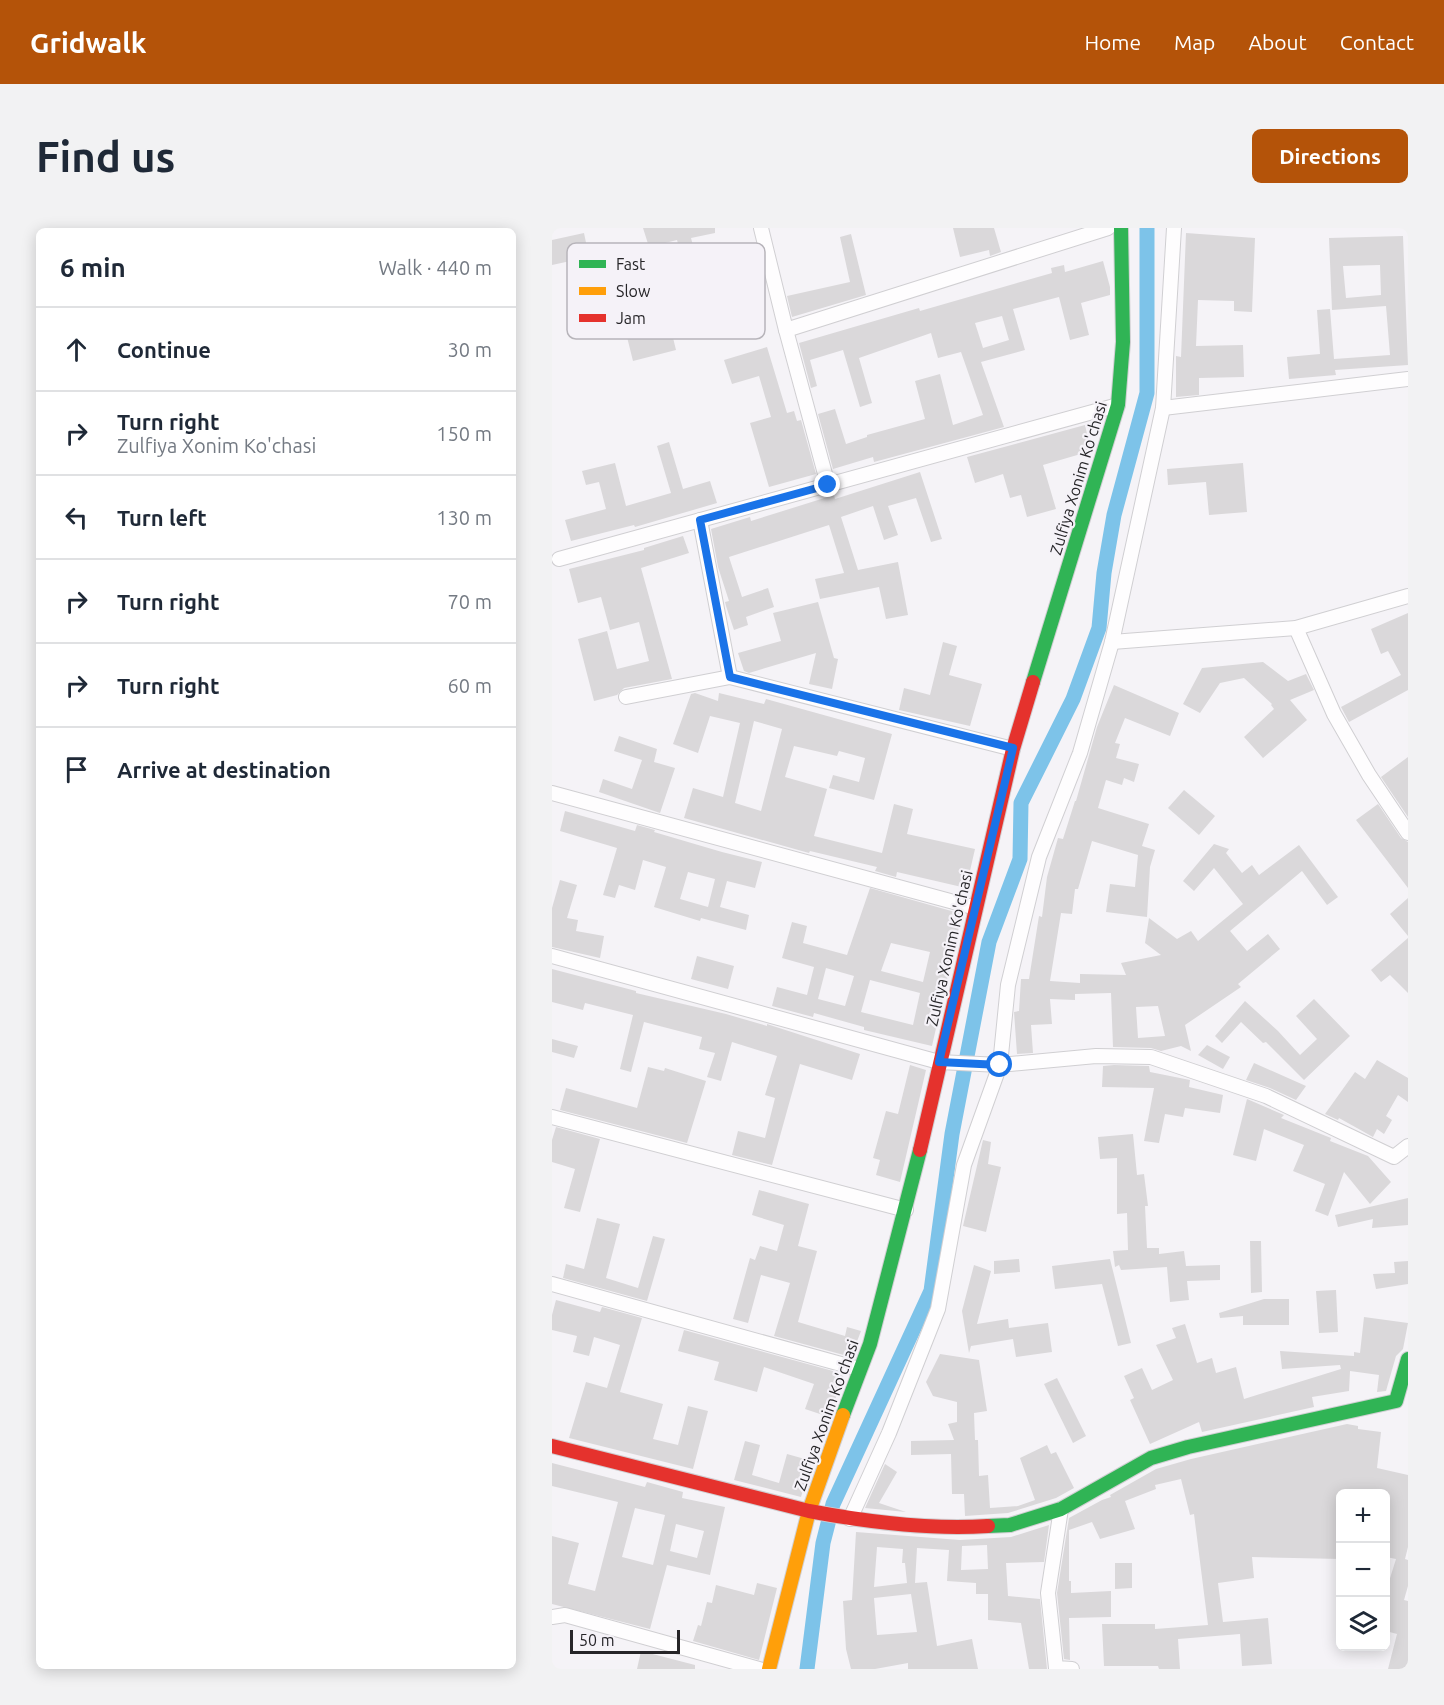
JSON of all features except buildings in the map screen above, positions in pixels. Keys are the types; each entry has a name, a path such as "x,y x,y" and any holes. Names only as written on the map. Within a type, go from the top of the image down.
{"street":[{"path":"760,228 764,243"},
{"path":"786,330 1108,228"},
{"name":"Zulfiya Xonim Ko'chasi","path":"769,1669 812,1512 859,1369 870,1344 945,1062 976,908 1013,748 1118,405 1123,342 1121,228"},
{"path":"844,1518 889,1433 938,1309 964,1165 994,1065 1008,986 1039,857 1080,753 1112,642 1163,408 1174,228"},
{"path":"765,248 828,485"},
{"path":"1163,408 1408,379"},
{"path":"559,559 1118,405"},
{"path":"700,520 730,677"},
{"path":"1112,642 1296,628 1408,596"},
{"path":"1296,628 1334,714 1369,775 1408,833"},
{"path":"626,697 730,677 1013,748"},
{"path":"552,793 976,908"},
{"path":"552,956 945,1062 994,1065 1096,1056 1151,1057 1266,1096 1394,1157 1408,1146"},
{"path":"552,1117 906,1210"},
{"path":"552,1284 859,1369"},
{"path":"552,1446 812,1512 844,1518 958,1528 1010,1525 1060,1509 1150,1458 1188,1447 1402,1403 1408,1359"},
{"path":"1060,1509 1048,1593 1056,1668 1072,1669"},
{"path":"552,1617 565,1615 759,1669"}],"waterway":[{"path":"807,1669 823,1543 833,1504 931,1291 952,1134 989,942 1020,859 1021,803 1073,699 1099,628 1104,573 1114,515 1147,393 1147,228"}],"traffic: fast":[{"path":"1033,682 1118,405 1123,342 1121,228"},
{"path":"843,1415 870,1344 920,1150"},
{"path":"988,1526 1010,1525 1061,1509 1151,1458 1188,1447 1396,1401 1408,1359"}],"traffic: slow":[{"path":"769,1669 809,1511 843,1415"}],"traffic: jam":[{"path":"920,1150 1013,749 1033,682"},
{"path":"552,1446 809,1511 898,1524 943,1527 988,1526"}],"route":[{"path":"828,485 700,520 730,677 1013,748 939,1062 1000,1065"}]}
